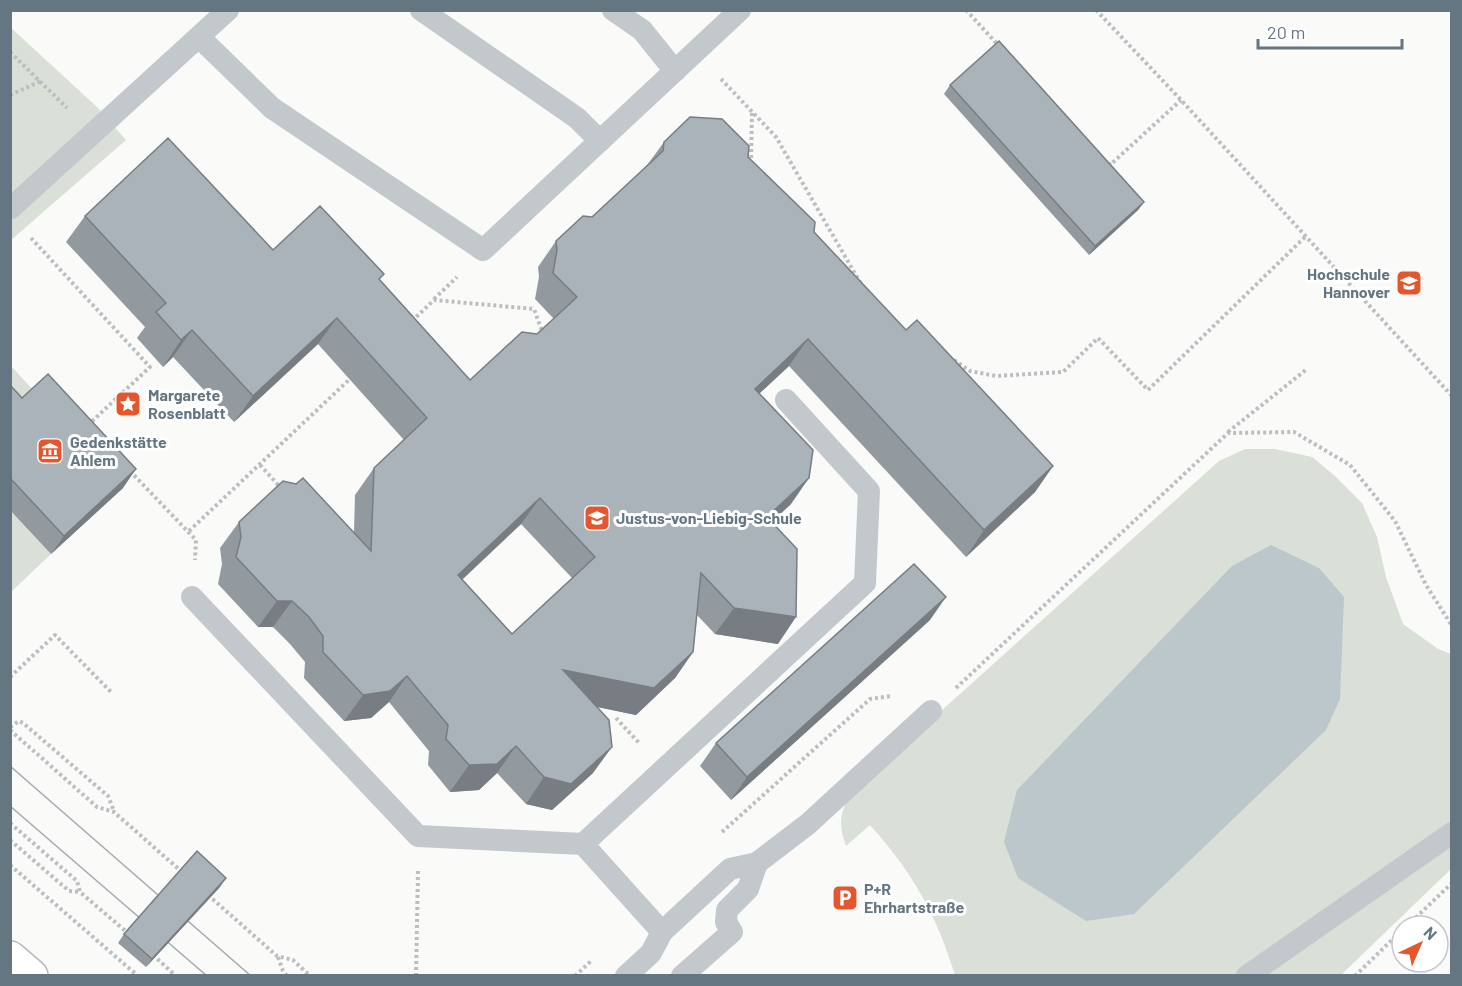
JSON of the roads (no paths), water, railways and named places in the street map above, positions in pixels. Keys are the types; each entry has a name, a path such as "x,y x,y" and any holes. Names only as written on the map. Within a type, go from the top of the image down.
{"main road":[{"path":"10,958 31,975"}],"lane":[{"path":"10,209 228,10"},
{"path":"421,10 577,118 600,141"},
{"path":"614,10 642,30 675,71"},
{"path":"199,37 272,108 483,250 740,10"},
{"path":"583,844 866,583 869,491 786,400"},
{"path":"192,597 418,836 583,844 662,932"},
{"path":"626,975 651,953 662,932 730,869 757,863 808,824 931,711"},
{"path":"1247,975 1452,834"},
{"path":"682,975 732,932 726,922 727,910 748,889 757,863"}],"tram line":[{"path":"10,766 251,976"},
{"path":"10,806 207,976"}],"place":[{"name":"Hochschule Hannover","path":"1409,283"},
{"name":"Margarete Rosenblatt","path":"128,404"},
{"name":"Gedenkstätte Ahlem","path":"50,451"},
{"name":"Justus-von-Liebig-Schule","path":"597,518"},
{"name":"P+R Ehrhartstraße","path":"845,898"}]}
